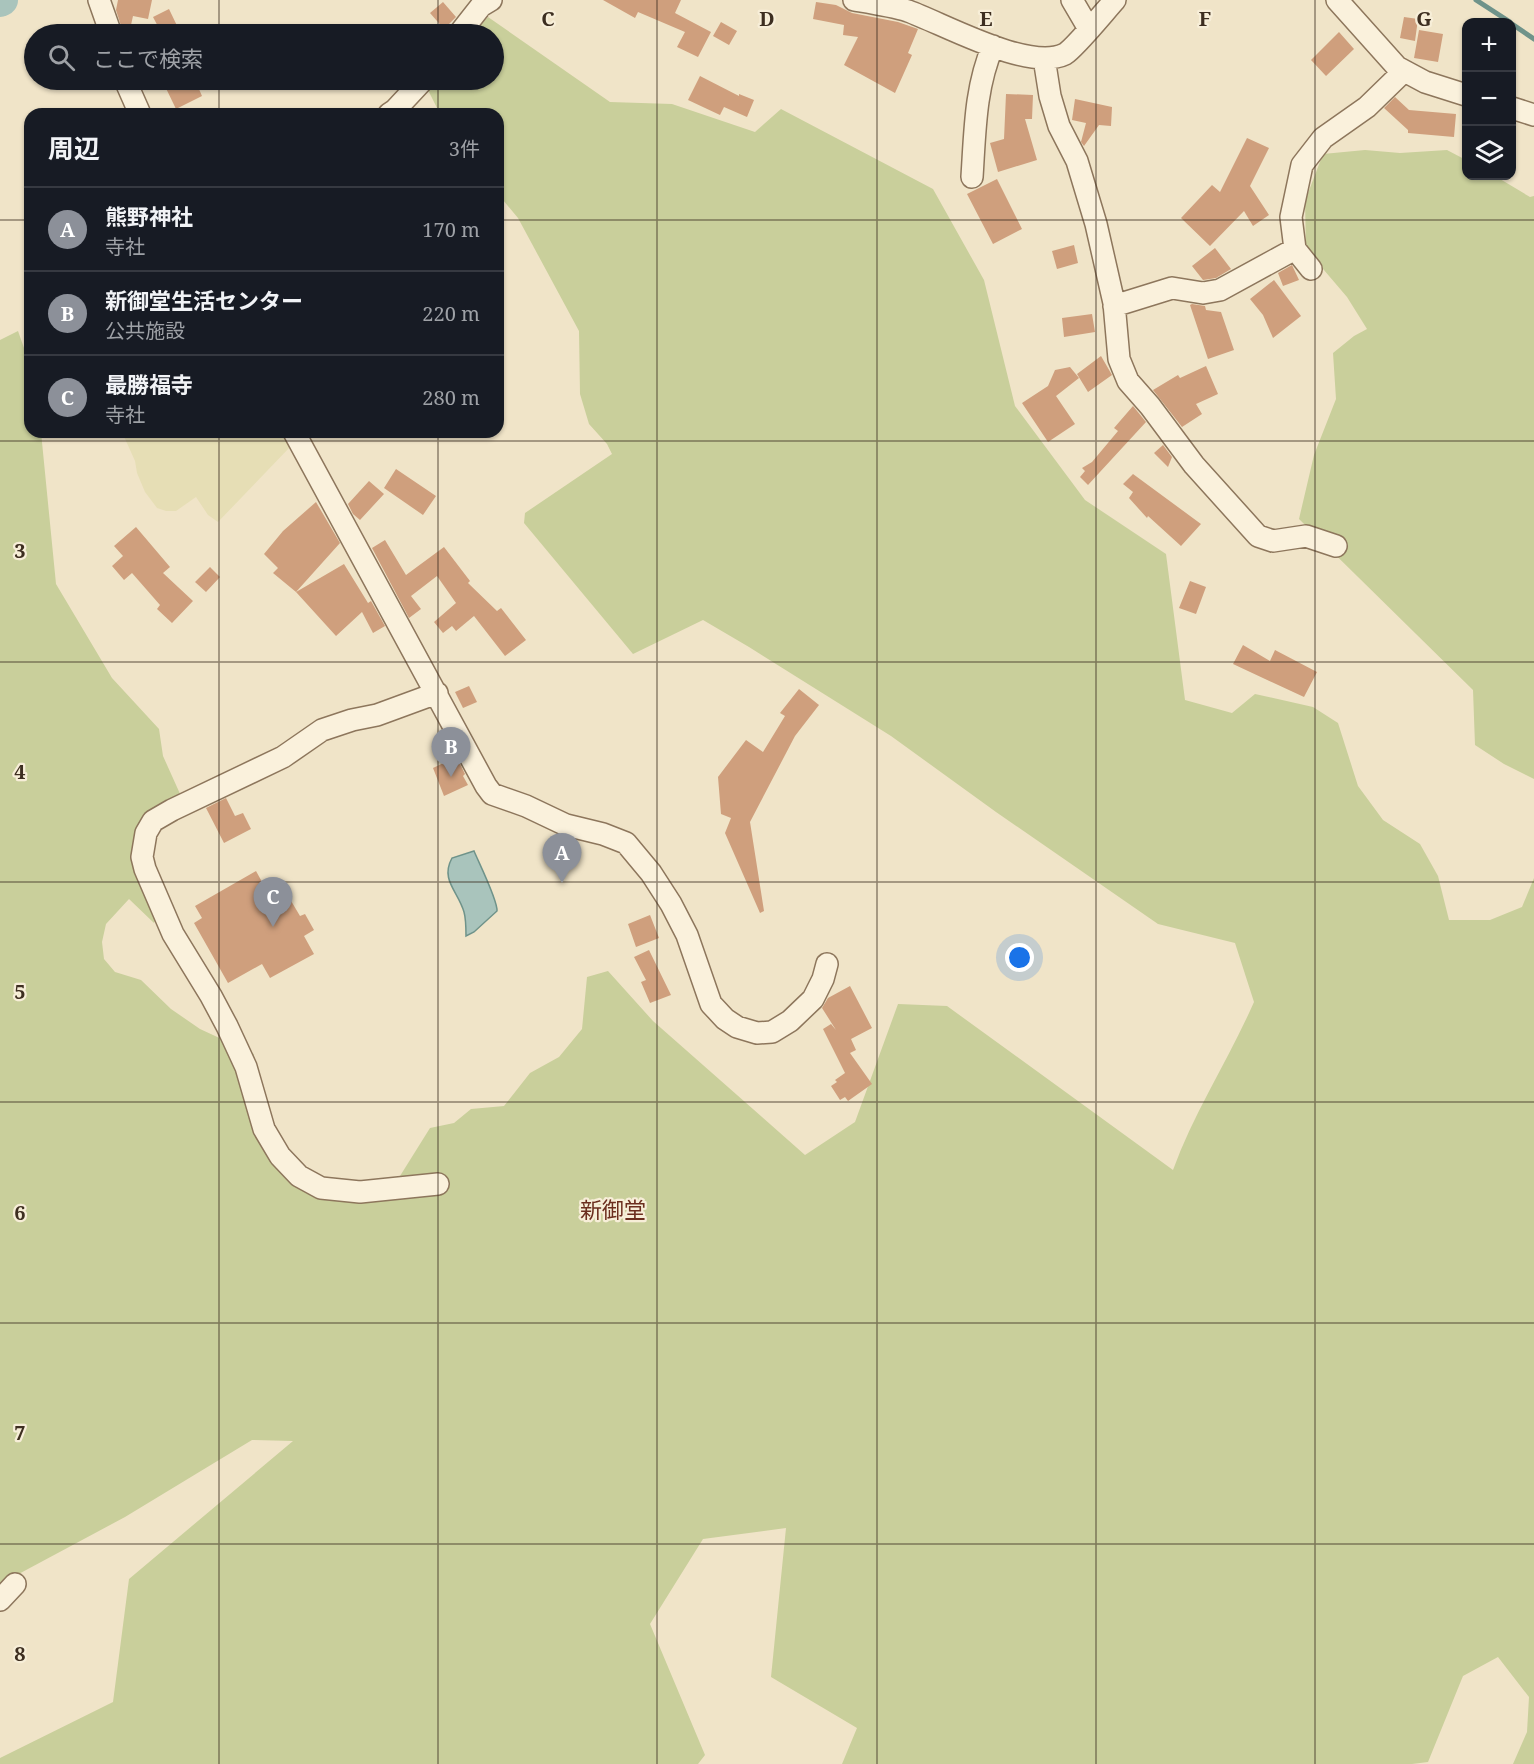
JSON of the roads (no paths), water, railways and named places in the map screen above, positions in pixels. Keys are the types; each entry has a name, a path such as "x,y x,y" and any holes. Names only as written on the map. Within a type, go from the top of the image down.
{"street":[{"path":"99,0 107,24"},
{"path":"467,24 482,6 491,0"},
{"path":"854,0 907,11 1018,55 1044,58 1065,54 1115,0"},
{"path":"1072,0 1089,30"},
{"path":"1337,0 1404,71 1425,82 1462,93"},
{"path":"972,177 977,103 993,46"},
{"path":"1044,58 1050,96 1059,126 1077,161 1096,224 1114,306 1119,359 1128,381 1150,406 1194,465 1258,536 1273,542 1306,536 1336,546"},
{"path":"1311,269 1295,249 1291,217 1302,165 1323,138 1367,107 1404,71"},
{"path":"130,90 138,108"},
{"path":"397,108 414,90"},
{"path":"1516,109 1534,115"},
{"path":"1114,306 1172,288 1203,293 1220,290 1295,249"},
{"path":"297,438 492,794 526,806 566,825 603,834 626,843 651,873 671,904 687,935 711,1004 725,1019 737,1027 757,1033 772,1032 790,1021 813,999 823,979 827,964"},
{"path":"437,693 377,715 322,730 283,757 172,810 153,821 146,833 142,856 145,870 173,934 211,996 246,1067 264,1129 280,1156 299,1176 321,1188 360,1192 438,1184"},
{"path":"0,1600 15,1584"}],"water":[{"path":"474,851 497,911 474,932 466,936 464,912 448,873 452,858"}],"waterway":[{"path":"1476,0 1504,18"},
{"path":"1516,27 1534,39"}],"place":[{"name":"新御堂生活センター","path":"451,777"},
{"name":"熊野神社","path":"562,883"},
{"name":"最勝福寺","path":"273,927"}],"district":[{"name":"新御堂","path":"613,1210"}]}
